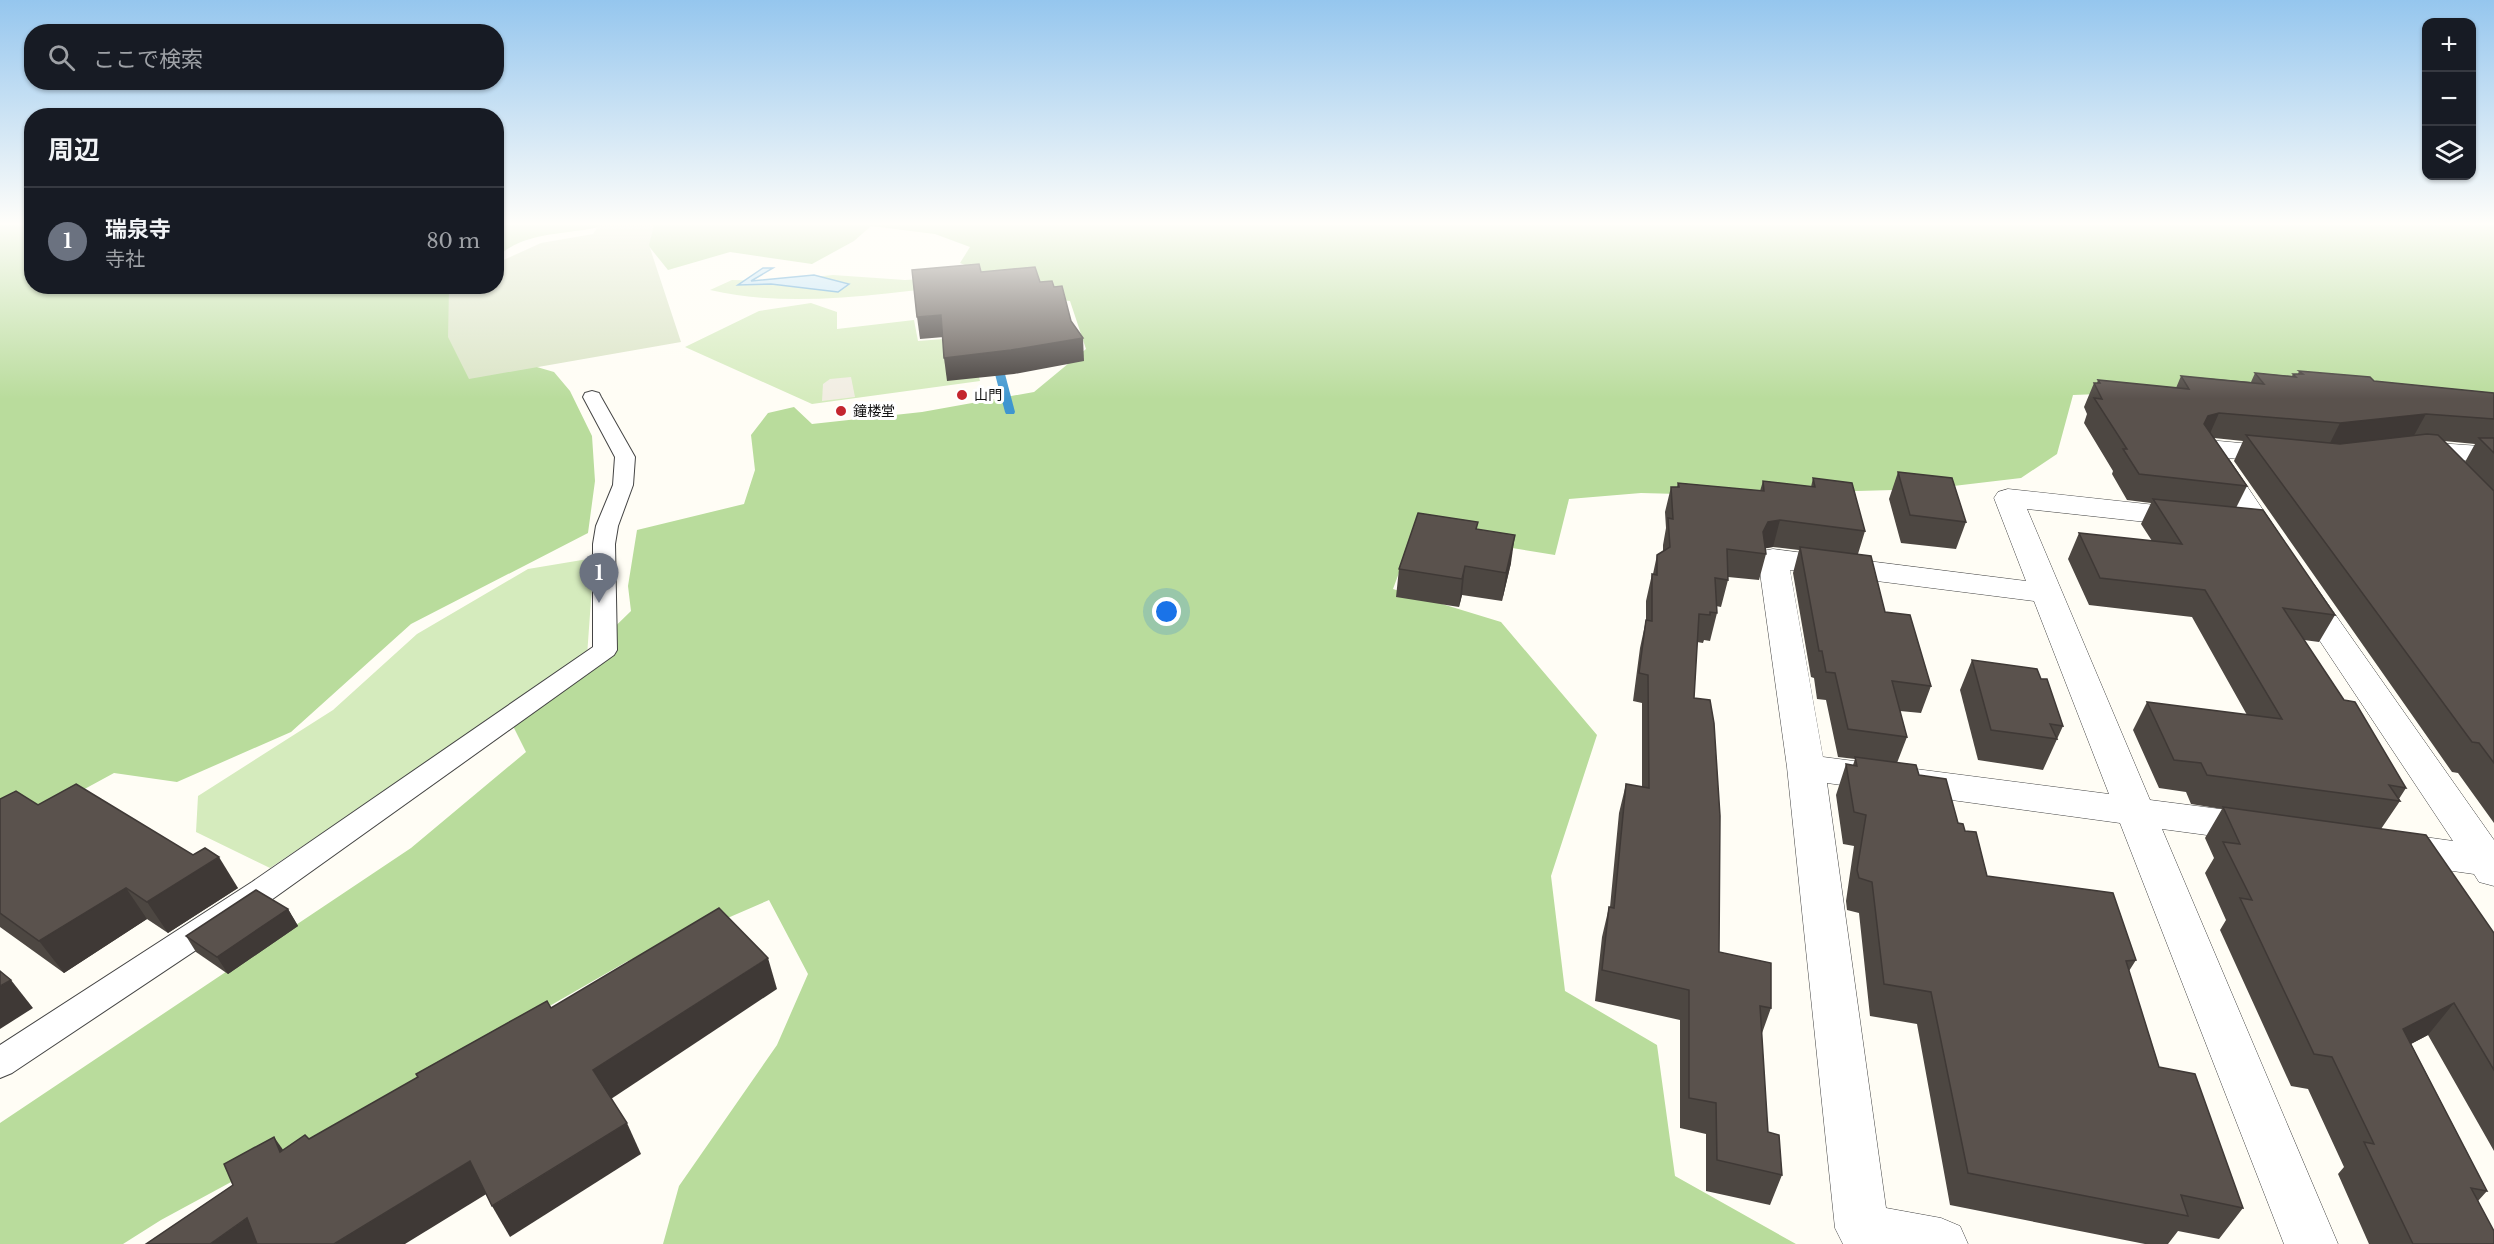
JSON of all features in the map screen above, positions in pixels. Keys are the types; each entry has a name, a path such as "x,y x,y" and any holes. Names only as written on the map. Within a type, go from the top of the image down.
{"street":[{"path":"2315,458 2208,448 2492,865"},
{"path":"2431,449 2462,482"},
{"path":"2380,453 2431,449 2494,455"},
{"path":"2259,526 2008,498 2311,1244"},
{"path":"1941,1244 1862,1228 1806,766 1773,558 2045,593"},
{"path":"1806,766 2299,834"},
{"path":"2358,843 2492,865"}],"lane":[{"path":"0,1063 263,890 605,650 604,544 607,526 623,485 625,457 592,397"}],"green space":[{"path":"0,283 24,283 24,294 467,294 523,363 554,372 570,391 592,436 595,481 588,533 411,624 291,732 177,782 114,773 0,835"},
{"path":"504,283 662,283 681,342 469,379 448,337 449,294 504,294"},
{"path":"725,283 975,284 876,295 809,299 775,299 710,290"},
{"path":"1011,283 2494,283 2494,415 2258,388 2073,395 2057,454 2021,478 1928,489 1717,495 1641,493 1569,499 1555,555 1414,532 1393,589 1501,622 1597,735 1551,876 1565,991 1657,1045 1675,1176 1796,1244 663,1244 679,1186 777,1045 808,974 769,900 626,962 461,1057 161,1220 123,1244 0,1244 0,1123 411,848 526,752 513,726 631,611 628,586 637,530 744,504 755,470 751,435 768,413 794,407 812,424 922,412 1034,392 1086,349 1070,301 1051,299"},
{"path":"811,303 837,312 837,329 914,320 918,341 969,337 980,381 812,404 685,347 759,311"},
{"path":"594,558 587,656 270,868 196,832 198,796 333,710 417,634 528,569"}],"shaded area":[{"path":"851,377 855,397 822,401 823,384 830,379"}],"water":[{"path":"741,283 849,284 838,292 771,284 738,285"}],"building":[{"path":"913,283 1053,283 1054,287 1062,286 1071,321 1083,338 944,358 941,315 917,317"},
{"path":"2299,371 2370,377 2374,381 2494,393 2494,419 2426,414 2340,423 2219,413 2208,416 2204,424 2247,486 2139,474 2123,449 2127,449 2094,398 2102,399 2094,383 2100,383 2098,380 2189,389 2181,376 2264,384 2255,373 2296,377 2293,374 2303,374"},
{"path":"2427,434 2438,435 2494,491 2494,763 2479,743 2472,742 2246,435 2340,444"},
{"path":"2479,438 2494,438 2494,453"},
{"path":"1898,472 1952,478 1966,522 1910,515"},
{"path":"1813,478 1852,483 1865,531 1780,520 1768,522 1763,532 1766,554 1727,549 1728,580 1715,578 1717,613 1699,614 1694,698 1710,700 1714,723 1720,816 1719,952 1771,963 1771,1008 1760,1006 1768,1132 1779,1135 1782,1175 1717,1160 1716,1103 1689,1098 1689,990 1602,970 1609,907 1614,908 1626,784 1649,788 1648,675 1639,673 1646,620 1652,621 1652,574 1657,575 1657,555 1670,547 1668,518 1673,519 1671,487 1679,487 1678,483 1764,491 1763,481 1815,487"},
{"path":"2153,499 2263,510 2335,615 2283,608 2344,700 2355,702 2406,788 2389,785 2400,801 2207,775 2201,763 2174,760 2147,702 2282,719 2205,590 2100,578 2079,533 2182,544"},
{"path":"1418,513 1478,522 1476,529 1515,535 1506,573 1465,566 1462,579 1399,569"},
{"path":"1800,547 1871,556 1885,612 1910,615 1931,686 1892,681 1907,737 1848,729 1835,673 1826,672 1822,651 1819,651"},
{"path":"1972,660 2037,669 2041,679 2047,679 2063,726 2050,724 2057,739 1991,730"},
{"path":"1855,757 1916,765 1919,775 1946,779 1958,823 1963,824 1965,831 1976,832 1987,876 2113,893 2136,960 2126,961 2159,1067 2195,1074 2243,1208 2181,1195 2188,1216 1968,1173 1931,992 1884,984 1872,882 1859,878 1857,870 1866,815 1854,812 1846,764 1857,766"},
{"path":"76,784 193,855 205,848 219,857 147,902 126,888 39,941 0,913 0,799 16,791 38,805"},
{"path":"2223,807 2426,835 2494,933 2494,1070 2454,1003 2403,1029 2487,1191 2471,1188 2494,1231 2494,1244 2413,1244 2364,1142 2374,1144 2332,1057 2314,1054 2240,898 2252,900 2223,842 2240,844"},
{"path":"256,890 288,909 217,957 186,936"},
{"path":"719,908 768,958 593,1070 627,1123 492,1206 470,1161 334,1244 257,1244 247,1218 210,1244 146,1244 233,1185 224,1164 274,1137 280,1152 305,1135 309,1139 418,1077 416,1074 547,1001 551,1008"},
{"path":"0,971 11,980 0,986"}],"waterway":[{"path":"996,359 1010,412"}],"place":[{"name":"山門","path":"962,395"},
{"name":"鐘楼堂","path":"841,411"},
{"name":"瑞泉寺","path":"599,603"}]}
